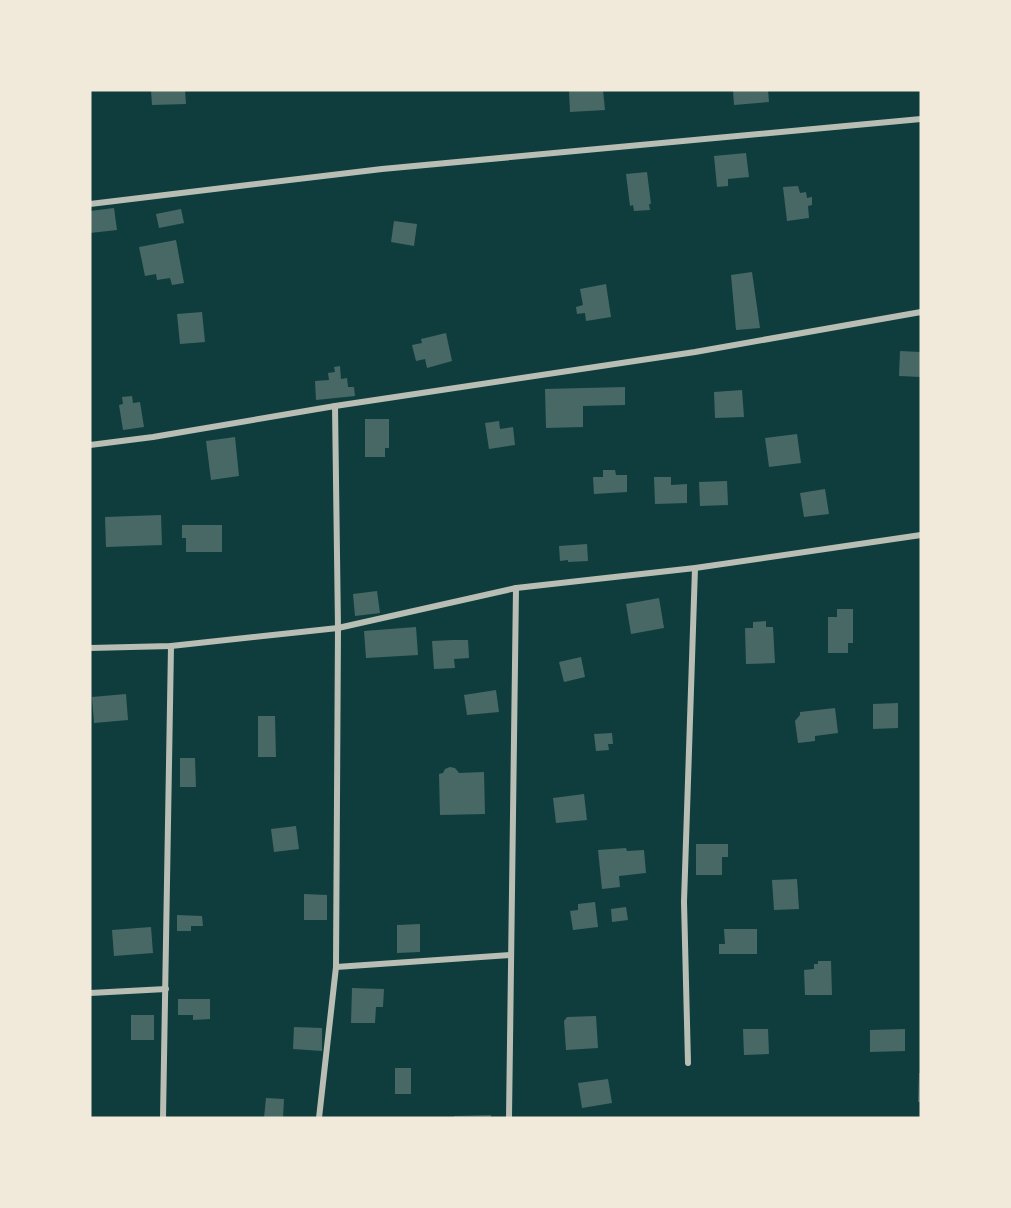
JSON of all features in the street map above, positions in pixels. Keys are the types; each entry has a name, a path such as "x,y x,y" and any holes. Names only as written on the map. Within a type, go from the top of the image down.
{"street":[{"path":"90,204 382,170 921,119"},
{"path":"90,445 695,352 921,312"},
{"path":"319,1118 336,967 338,628 335,406"},
{"path":"90,648 171,646 338,628 516,588 695,568 921,535"},
{"path":"688,1063 684,902 695,568"},
{"path":"508,1118 516,588"},
{"path":"164,1118 171,646"},
{"path":"336,967 511,955"},
{"path":"90,993 166,989"}],"building":[{"path":"151,90 185,90 186,104 152,105"},
{"path":"569,90 603,90 605,110 570,112"},
{"path":"733,90 768,90 769,102 734,105"},
{"path":"746,153 749,177 728,179 728,186 717,187 714,156"},
{"path":"647,172 650,210 634,211 633,205 630,206 626,174"},
{"path":"798,186 800,193 806,192 807,198 812,197 812,205 808,206 809,218 787,221 783,187"},
{"path":"114,208 117,230 90,233 90,211"},
{"path":"181,209 184,223 159,228 156,214"},
{"path":"394,221 417,224 414,246 391,242"},
{"path":"176,240 184,283 172,285 170,278 157,280 156,274 145,276 139,247"},
{"path":"752,272 760,328 736,330 731,275"},
{"path":"606,284 611,317 586,321 585,313 577,314 576,307 583,305 580,289"},
{"path":"202,312 205,342 180,344 177,314"},
{"path":"446,333 452,361 427,368 425,359 416,361 412,345 422,343 421,339"},
{"path":"900,351 921,352 921,377 899,376"},
{"path":"340,366 341,379 347,378 348,387 354,387 355,396 316,400 315,381 329,380 328,373 335,372 334,367"},
{"path":"625,387 625,405 583,406 583,427 546,428 545,389"},
{"path":"742,390 744,417 715,418 714,392"},
{"path":"132,396 133,403 140,402 144,427 123,430 119,405 123,404 122,397"},
{"path":"365,419 389,419 389,448 385,448 385,457 365,457"},
{"path":"499,421 500,429 513,427 515,445 489,449 485,423"},
{"path":"797,434 801,463 769,467 765,438"},
{"path":"235,437 239,476 211,480 206,441"},
{"path":"603,470 615,470 616,475 627,475 627,492 594,494 593,477 603,477"},
{"path":"654,477 671,477 671,485 687,484 687,503 655,504"},
{"path":"727,481 728,505 700,506 699,482"},
{"path":"825,489 829,514 804,517 800,493"},
{"path":"161,515 162,545 106,547 105,517"},
{"path":"182,525 222,525 222,552 186,552 186,538 182,538"},
{"path":"587,544 588,561 560,561 559,546"},
{"path":"377,591 380,613 355,616 353,594"},
{"path":"659,598 664,628 631,634 626,604"},
{"path":"837,609 853,609 853,643 848,643 848,653 828,653 828,617 837,617"},
{"path":"766,621 766,627 773,627 775,663 746,664 745,628 753,628 753,622"},
{"path":"416,627 418,655 366,658 364,631"},
{"path":"468,640 469,658 454,659 455,668 434,669 432,641"},
{"path":"581,657 585,677 564,682 559,662"},
{"path":"496,690 499,712 467,715 464,695"},
{"path":"126,694 128,720 94,723 92,697"},
{"path":"898,703 898,728 873,729 873,704"},
{"path":"835,708 838,733 815,736 815,741 798,743 795,721 800,712"},
{"path":"258,716 275,716 276,757 258,757"},
{"path":"612,733 613,744 608,744 609,750 596,751 594,734"},
{"path":"180,758 195,758 196,787 180,787"},
{"path":"450,767 455,768 459,773 484,772 485,814 440,815 439,774"},
{"path":"584,794 587,820 556,823 553,798"},
{"path":"296,826 299,849 274,852 271,829"},
{"path":"696,844 728,844 728,857 722,857 722,875 696,875"},
{"path":"626,848 627,851 644,850 646,873 619,876 620,887 602,889 598,850"},
{"path":"797,879 799,909 774,910 772,880"},
{"path":"304,894 327,895 327,920 304,920"},
{"path":"595,902 598,927 573,930 570,911 578,910 578,904"},
{"path":"626,907 628,920 612,922 611,909"},
{"path":"177,915 202,916 203,926 191,926 191,931 177,931"},
{"path":"420,924 420,952 397,953 397,925"},
{"path":"151,927 153,953 114,956 112,930"},
{"path":"724,929 757,929 757,954 719,954 719,944 725,944"},
{"path":"818,961 831,961 832,995 805,995 804,970 814,969 814,964 818,964"},
{"path":"352,988 384,989 383,1007 376,1007 375,1023 351,1023"},
{"path":"178,999 210,999 210,1019 193,1020 193,1015 178,1015"},
{"path":"131,1015 154,1015 154,1040 131,1040"},
{"path":"596,1016 598,1048 566,1050 564,1021 567,1017"},
{"path":"294,1027 322,1028 322,1051 293,1049"},
{"path":"743,1029 768,1029 769,1054 744,1055"},
{"path":"905,1029 905,1051 870,1052 870,1030"},
{"path":"395,1068 411,1068 411,1094 395,1094"},
{"path":"919,1073 921,1073 921,1102 918,1102"},
{"path":"608,1079 612,1103 582,1108 578,1083"},
{"path":"266,1098 284,1099 283,1118 264,1118"},
{"path":"491,1115 491,1118 454,1118 454,1116"}]}
